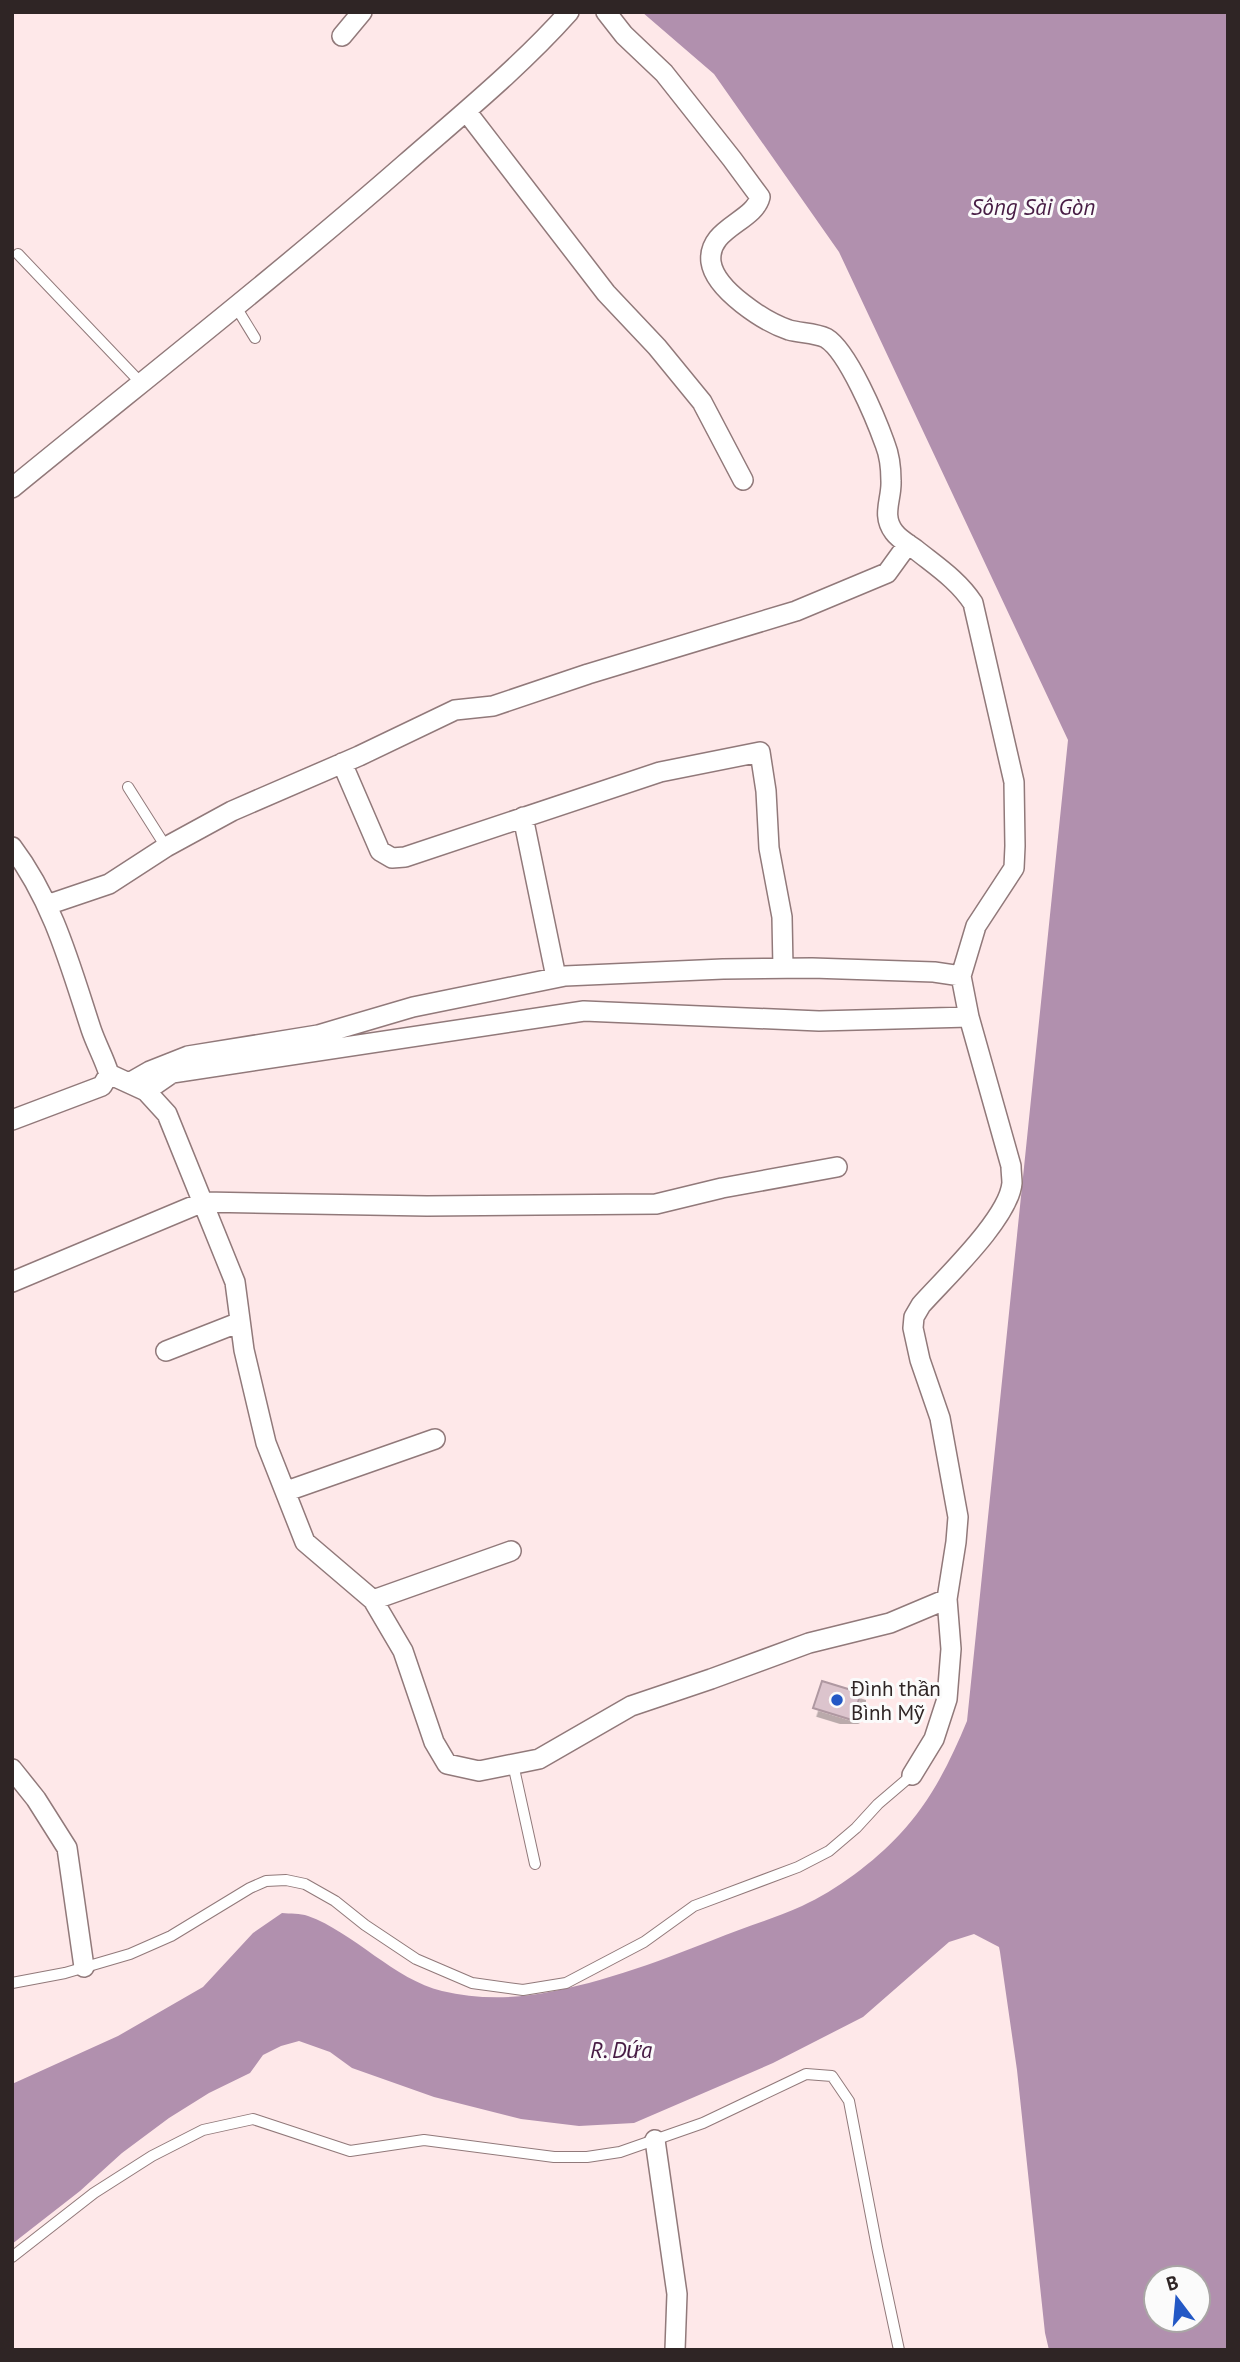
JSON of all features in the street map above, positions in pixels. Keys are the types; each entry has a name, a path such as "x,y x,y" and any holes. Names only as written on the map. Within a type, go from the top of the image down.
{"street":[{"path":"342,36 362,12"},
{"path":"12,488 236,307 466,111 569,12"},
{"path":"606,12 624,36 664,73 758,194 760,200 757,205 713,246 713,270 719,281 749,309 771,323 826,338 848,361 886,446 891,483 887,517 894,532 962,586 973,603 1014,782 1014,868 976,926 961,976 969,1017 1011,1166 1012,1185 1005,1204 991,1226 921,1305 914,1317 913,1328 920,1360 940,1418 958,1517 947,1599 951,1649 947,1699 934,1739 912,1775"},
{"path":"466,111 606,293 657,347 702,401 743,480"},
{"path":"47,905 109,884 166,847 232,811 455,710 493,706 588,674 796,611 887,573 908,544"},
{"path":"342,763 380,851 392,859 405,858 660,772 760,752 766,791 769,848 782,917 783,968"},
{"path":"523,817 556,977"},
{"path":"12,847 30,871 57,924 96,1043 109,1073 137,1087 167,1114 235,1282 244,1350 266,1444 305,1542 373,1600 403,1651 434,1742 447,1763 479,1771 539,1759 631,1706 809,1643 890,1623 947,1599"},
{"path":"137,1087 150,1071 188,1056 318,1035 413,1007 556,977 783,968 934,972 961,976"},
{"path":"137,1087 172,1073 584,1011 819,1020 969,1017"},
{"path":"12,1120 102,1086 109,1073"},
{"path":"12,1282 203,1202 427,1206 656,1204 722,1188 837,1167"},
{"path":"166,1351 240,1322"},
{"path":"287,1492 435,1439"},
{"path":"373,1600 511,1550"},
{"path":"12,1769 36,1799 67,1848 83,1967"},
{"path":"655,2140 677,2294 675,2350"}],"lane":[{"path":"18,254 141,383"},
{"path":"236,307 255,338"},
{"path":"128,787 166,847"},
{"path":"513,1764 535,1864"},
{"path":"12,1983 130,1954 171,1936 250,1888 266,1881 286,1880 305,1884 335,1901 416,1959 472,1983 523,1990 566,1983 644,1942 694,1906 798,1867 829,1851 912,1775"},
{"path":"12,2257 94,2193 152,2156 203,2130 253,2119 350,2151 424,2140 554,2157 587,2157 620,2152 703,2123 806,2074 832,2076 849,2101 899,2350"}],"water":[{"name":"Sông Sài Gòn","path":"642,12 1228,12 1228,2350 1049,2350 1017,2070 1000,1952 999,1947 974,1934 949,1942 863,2017 773,2063 634,2123 579,2126 521,2119 434,2097 352,2068 330,2052 299,2041 281,2046 263,2055 250,2073 209,2093 169,2118 122,2153 80,2191 12,2244 12,2084 118,2036 203,1987 253,1933 282,1913 305,1915 325,1923 408,1977 442,1991 486,1997 520,1996 601,1980 791,1911 842,1884 879,1855 921,1808 939,1780 967,1721 1068,740 839,252 714,74"}],"building":[{"name":"Đình thần Bình Mỹ","path":"822,1681 861,1693 852,1720 813,1708"}],"place":[{"name":"Đình thần Bình Mỹ","path":"837,1700"}],"water label":[{"name":"R. Dứa","path":"621,2049"}]}
